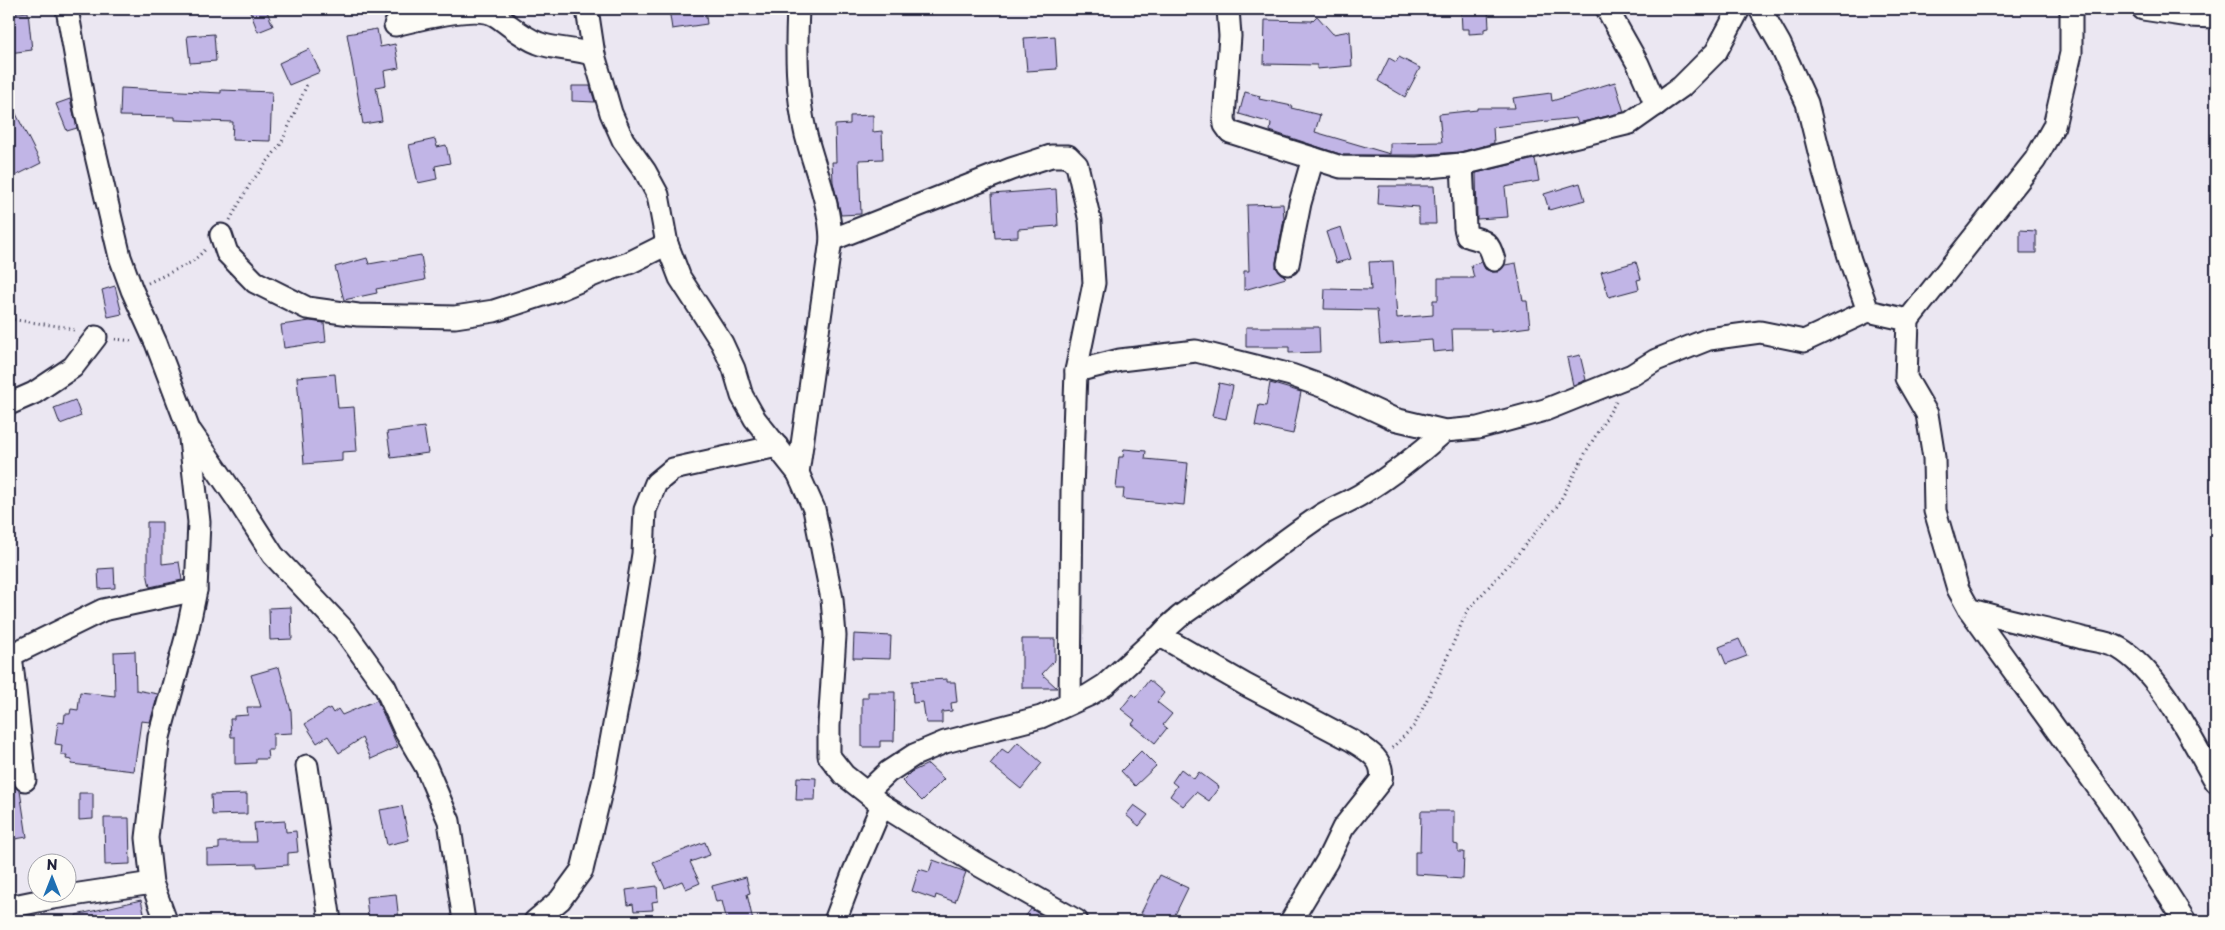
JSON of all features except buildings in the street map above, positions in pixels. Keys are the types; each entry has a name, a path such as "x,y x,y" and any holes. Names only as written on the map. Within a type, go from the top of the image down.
{"street":[{"path":"67,9 85,109 120,257 189,430 239,502 273,556 344,630 385,687 405,731 426,767 449,822 464,921"},
{"path":"587,9 594,55 610,113 624,140 645,171 658,195 668,244 680,278 722,343 734,368 742,396 755,420 798,473 814,509 832,599 835,636 828,726 829,756 844,775 875,798 975,863 1077,921"},
{"path":"798,9 796,69 800,100 806,135 831,224 831,240 798,473"},
{"path":"1228,9 1230,36 1225,126 1230,132 1341,167 1417,168 1462,164 1630,123 1681,87 1716,52 1739,9"},
{"path":"1607,9 1638,64 1656,105"},
{"path":"1760,9 1780,44 1807,102 1829,189 1868,311"},
{"path":"2071,9 2071,53 2054,126 2035,160 1908,320 1906,378 1927,414 1934,458 1935,510 1958,589 1968,608 2112,807 2185,921"},
{"path":"2144,9 2189,16 2216,17"},
{"path":"395,25 440,15 471,12 489,13 496,15 511,28 538,43 580,50 594,55"},
{"path":"831,240 1011,169 1051,156 1068,156 1077,165 1090,221 1094,282 1076,371 1072,491 1070,703"},
{"path":"1288,264 1296,220 1313,158"},
{"path":"1462,164 1467,236 1483,240 1490,246 1494,260"},
{"path":"221,235 227,253 255,282 307,308 358,315 455,317 494,311 558,290 629,263 668,244"},
{"path":"1076,371 1120,360 1196,351 1291,375 1327,388 1394,419 1445,431 1478,428 1545,410 1632,375 1656,360 1709,339 1760,332 1804,341 1868,311 1908,320"},
{"path":"9,404 34,393 73,367 96,336"},
{"path":"166,921 152,883 147,838 158,737 186,638 196,590 199,522 189,430"},
{"path":"835,921 854,871 875,798 888,772 914,755 945,742 1041,717 1105,686 1136,655 1159,637 1180,615 1325,513 1386,479 1416,457 1445,431"},
{"path":"535,921 560,900 582,870 604,779 628,649 643,554 645,510 656,483 673,469 777,446"},
{"path":"25,780 10,656 103,610 196,590"},
{"path":"1968,608 2003,620 2041,626 2117,647 2138,662 2154,678 2216,782"},
{"path":"1159,637 1181,646 1246,686 1351,740 1367,750 1379,761 1382,772 1381,780 1343,828 1327,861 1291,921"},
{"path":"307,766 330,921"},
{"path":"16,911 152,883"}],"path":[{"path":"132,290 192,262 221,235 250,184 281,144 308,82"},
{"path":"1379,761 1414,726 1442,669 1467,611 1512,561 1558,505 1587,450 1617,401"}]}
